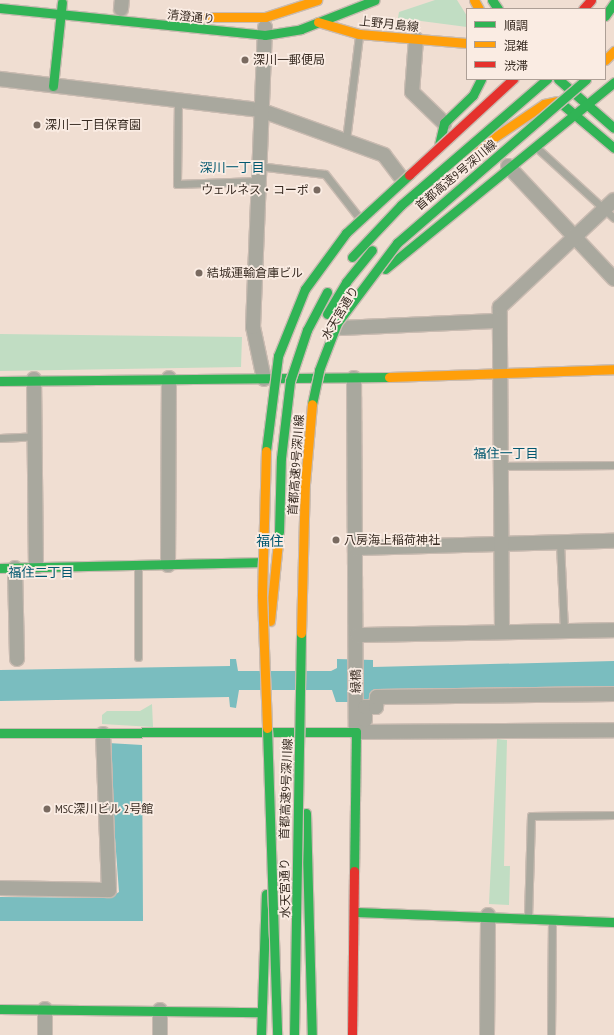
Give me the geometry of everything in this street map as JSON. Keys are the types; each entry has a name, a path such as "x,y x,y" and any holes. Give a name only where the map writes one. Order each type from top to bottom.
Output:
{"main road":[{"name":"清澄通り","path":"190,16 229,19 265,17 317,0"},
{"name":"清澄通り","path":"0,8 265,35 318,22 375,0"},
{"path":"584,8 591,0"},
{"path":"53,86 62,1"},
{"path":"606,15 614,3"},
{"name":"上野月島線","path":"318,22 359,34 464,45"},
{"path":"606,47 614,40"},
{"path":"606,59 614,51"},
{"path":"439,145 444,123 473,95 480,80"},
{"path":"270,621 262,562 264,379 271,344 290,301 357,215 512,80"},
{"name":"首都高速9号深川線","path":"277,1035 262,596 266,431 278,356 305,289 346,233 512,80"},
{"path":"534,80 614,148"},
{"path":"270,621 280,532 280,458 287,399 301,347 321,301 346,264 381,225 546,80"},
{"path":"559,80 614,128"},
{"path":"301,392 317,334 338,294 379,242 462,165 567,80"},
{"name":"首都高速9号深川線","path":"294,1035 294,887 305,484 313,398 320,370 337,323 397,243 585,80"},
{"name":"水天宮通り","path":"298,1035 296,619 306,531 310,445 322,379 342,328 373,283 395,259 585,102 614,82"},
{"path":"419,161 456,159 478,150 521,118 544,104 558,100 585,102"},
{"path":"0,381 34,379 169,378 322,379 614,369"},
{"path":"292,556 296,619"},
{"path":"0,568 262,562"},
{"name":"水天宮通り","path":"270,621 271,733 269,870 272,1035"},
{"path":"0,733 296,733 360,726 352,1035"},
{"path":"296,758 305,780 312,1035"},
{"path":"261,1035 262,918 269,870"},
{"path":"354,912 488,915 614,922"},
{"path":"0,1009 261,1012"}],"street":[{"path":"264,379 253,328 257,181 265,17"},
{"path":"416,39 412,92 444,123"},
{"path":"0,80 260,110 346,140 384,156 400,176"},
{"path":"508,166 614,279"},
{"path":"502,631 499,321 504,302 574,238 611,209"},
{"path":"342,328 499,321"},
{"path":"168,565 169,378"},
{"name":"緑橋","path":"354,378 357,635 356,704 360,726"},
{"path":"34,379 36,567"},
{"path":"356,548 614,541"},
{"path":"15,568 17,659"},
{"path":"357,635 614,630"},
{"path":"614,694 377,697 376,707 364,707 360,726 614,730"},
{"path":"0,888 109,890 103,734"},
{"path":"487,1035 488,915"},
{"path":"45,1010 45,1035"},
{"path":"160,1010 160,1035"}],"lane":[{"path":"346,140 359,34"},
{"path":"178,100 177,184 257,181"},
{"path":"534,145 611,209"},
{"path":"258,166 325,174 357,215"},
{"path":"0,438 35,436"},
{"path":"500,466 614,465"},
{"path":"560,543 564,630"},
{"path":"138,566 138,658"},
{"path":"528,917 531,816 614,815"},
{"path":"551,1035 552,919"}],"green space":[{"path":"435,0 457,0 466,14 466,27 398,18 399,12"},
{"path":"0,334 242,337 241,367 0,371"},
{"path":"152,704 153,727 102,724 102,715 107,711 140,711"},
{"path":"497,739 507,740 504,866 510,866 509,905 489,904"}],"water":[{"path":"230,659 236,659 238,671 331,671 337,668 337,659 373,660 373,667 614,661 614,691 336,702 332,690 239,690 236,708 230,707 229,697 0,701 0,670 230,666"},
{"path":"108,743 142,745 143,921 0,921 0,897 110,898 119,892"}],"traffic: fast":[{"path":"0,8 265,35 301,29 375,0"},
{"path":"492,0 497,8"},
{"path":"53,86 62,2"},
{"path":"606,15 614,3"},
{"path":"439,145 444,123 473,95 480,80"},
{"path":"352,257 401,205 546,80"},
{"path":"559,80 614,128"},
{"path":"312,404 319,370 337,323 397,243 585,80"},
{"path":"385,269 614,82"},
{"path":"562,104 614,148"},
{"path":"266,451 278,356 305,289 346,233 409,175"},
{"path":"327,314 346,282 372,250"},
{"path":"279,532 281,458 290,381 307,330 327,292"},
{"path":"0,381 389,377"},
{"path":"0,568 262,562"},
{"path":"294,1035 301,633"},
{"path":"267,728 277,1035"},
{"path":"0,733 356,732 354,871"},
{"path":"306,813 312,1035"},
{"path":"261,1035 266,894"},
{"path":"354,912 614,922"},
{"path":"0,1009 261,1012"}],"traffic: slow":[{"path":"203,17 265,17 317,0"},
{"path":"474,0 478,8"},
{"path":"318,22 359,34 466,43"},
{"path":"606,59 614,51"},
{"path":"471,153 544,104 557,101"},
{"path":"389,377 614,369"},
{"path":"301,633 305,484 312,404"},
{"path":"266,451 262,596 267,728"},
{"path":"270,621 279,532"}],"traffic: jam":[{"path":"584,8 591,0"},
{"path":"409,175 512,80"},
{"path":"352,1035 354,871"}],"place":[{"name":"深川一郵便局","path":"245,60"},
{"name":"深川一丁目保育園","path":"37,125"},
{"name":"ウェルネス・コーポ","path":"317,190"},
{"name":"結城運輸倉庫ビル","path":"199,273"},
{"name":"八房海上稲荷神社","path":"336,540"},
{"name":"MSC深川ビル 2号館","path":"47,809"}],"district":[{"name":"深川一丁目","path":"232,168"},
{"name":"福住一丁目","path":"506,454"},
{"name":"福住","path":"270,541"},
{"name":"福住二丁目","path":"41,573"}]}
